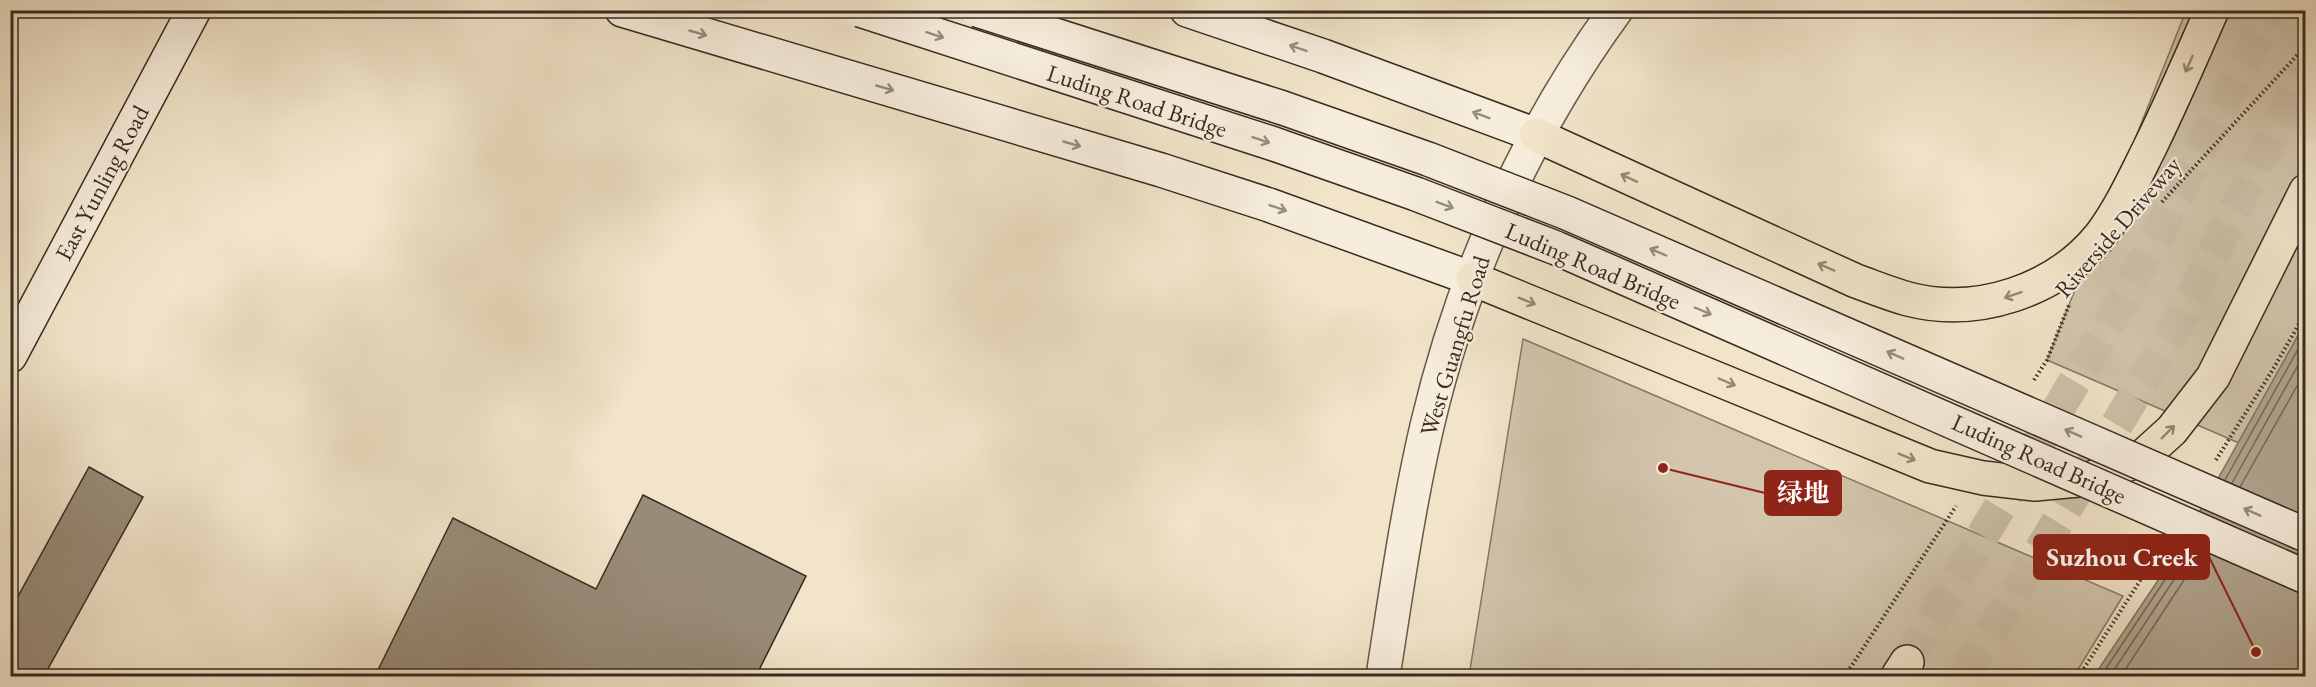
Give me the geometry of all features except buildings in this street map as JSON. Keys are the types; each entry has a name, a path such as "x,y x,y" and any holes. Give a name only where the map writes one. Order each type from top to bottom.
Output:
{"highway":[{"path":"1536,135 1856,281 1909,299 1974,304 2011,296 2041,284 2075,260 2100,235 2124,200 2171,104 2212,10"},
{"path":"1473,279 1930,466 1975,476 2035,484 2089,479 2139,460 2172,430 2213,377 2306,191"}],"main road":[{"name":"East Yunling Road","path":"10,356 194,10"},
{"path":"622,10 1269,204 1473,279"},
{"name":"Luding Road Bridge","path":"860,10 1274,144 1416,194 1556,248 2306,577"},
{"name":"Luding Road Bridge","path":"977,10 1283,108 1428,159 1567,213 2306,536"},
{"path":"1187,10 1323,56 1536,135"},
{"name":"West Guangfu Road","path":"1383,676 1406,531 1427,426 1444,363 1473,279 1502,208 1536,135 1589,48 1616,10"}],"path":[{"name":"Riverside Driveway","path":"2157,207 2301,52 2306,32"},
{"name":"Riverside Driveway","path":"2029,389 2047,360 2070,302"},
{"path":"1845,676 1975,476"}],"shaded area":[{"path":"2186,11 2305,11 2305,323 2239,443 2047,360"},
{"path":"1523,339 2123,596 2074,676 1469,676"}],"water":[{"path":"2305,323 2305,676 2094,676 2177,552"}],"tunnel":[{"path":"1907,662 2127,294 2271,10"},
{"path":"1964,676 2179,322 2306,68"}],"place":[{"name":"绿地","path":"1663,468"},
{"name":"Suzhou Creek","path":"2256,652"}]}
